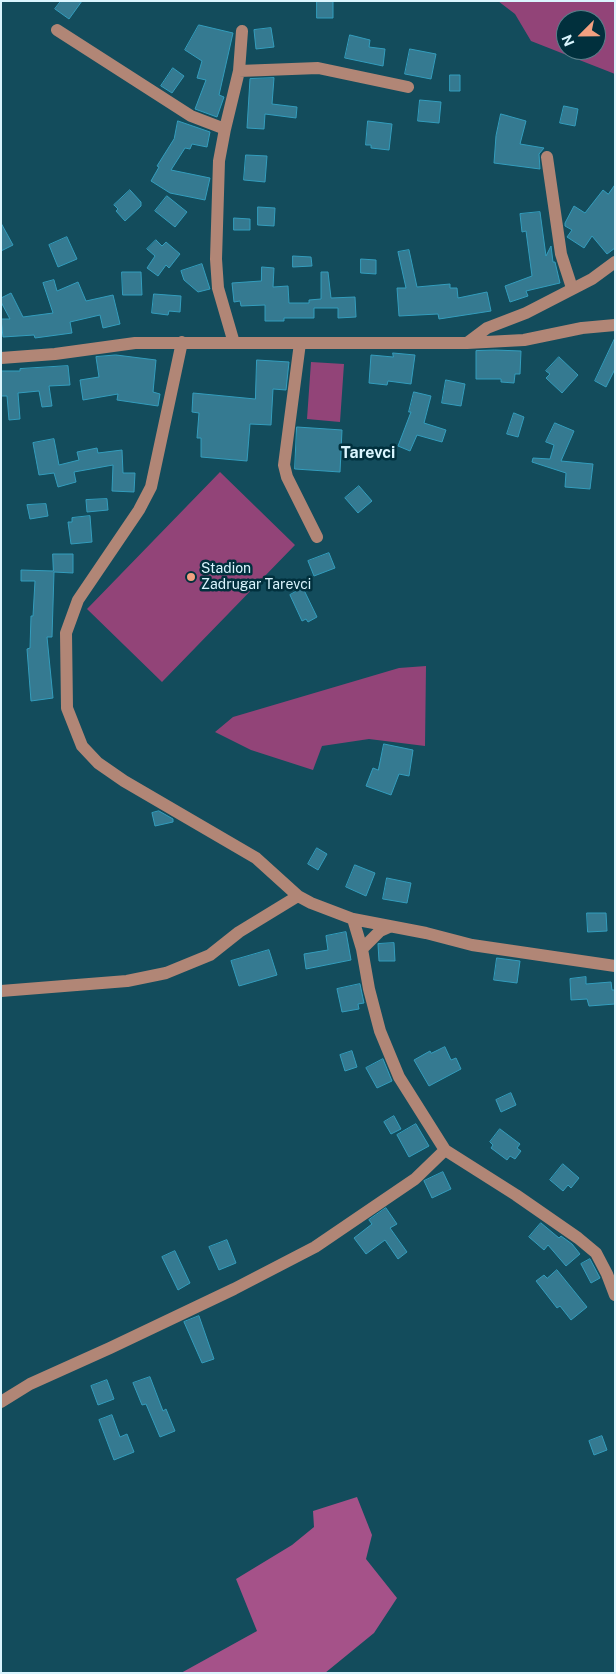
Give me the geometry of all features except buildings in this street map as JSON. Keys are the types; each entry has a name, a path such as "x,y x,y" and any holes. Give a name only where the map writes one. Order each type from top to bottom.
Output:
{"street":[{"path":"57,30 191,116 225,129"},
{"path":"234,343 218,288 216,259 219,161 239,71 242,31"},
{"path":"239,71 318,68 408,87"},
{"path":"547,157 561,254 572,288"},
{"path":"468,343 487,328 526,313 592,279 615,262"},
{"path":"1,358 56,354 135,343 468,343 524,340 582,328 615,326"},
{"path":"182,342 151,488 139,510 78,600 66,633 67,708 82,746 98,763 124,781 256,858 298,896 311,903 353,919 472,945 615,966"},
{"path":"300,343 284,465 287,477 317,537"},
{"path":"1,991 127,981 166,973 210,955 239,932 298,896"},
{"path":"353,919 362,949 366,976 380,1031 399,1077 445,1150 539,1211 596,1253 615,1295"},
{"path":"362,949 380,931 388,927"},
{"path":"1,1402 30,1384 234,1289 315,1247 415,1179 445,1150"}],"shaded area":[{"path":"498,1 615,1 615,74 579,60 606,60 606,10 556,10 556,51 531,41 515,14"},
{"path":"311,362 344,364 340,422 307,419"},
{"name":"Stadion Zadrugar Tarevci","path":"220,472 295,545 162,682 87,609"},
{"path":"426,666 425,746 369,739 322,746 313,770 251,750 215,732 233,717 399,668"},
{"path":"357,1497 372,1535 366,1559 397,1598 374,1633 325,1673 181,1673 257,1631 236,1579 292,1545 314,1527 313,1511"}],"place":[{"name":"Stadion Zadrugar Tarevci","path":"191,577"}],"district":[{"name":"Tarevci","path":"368,453"}]}
